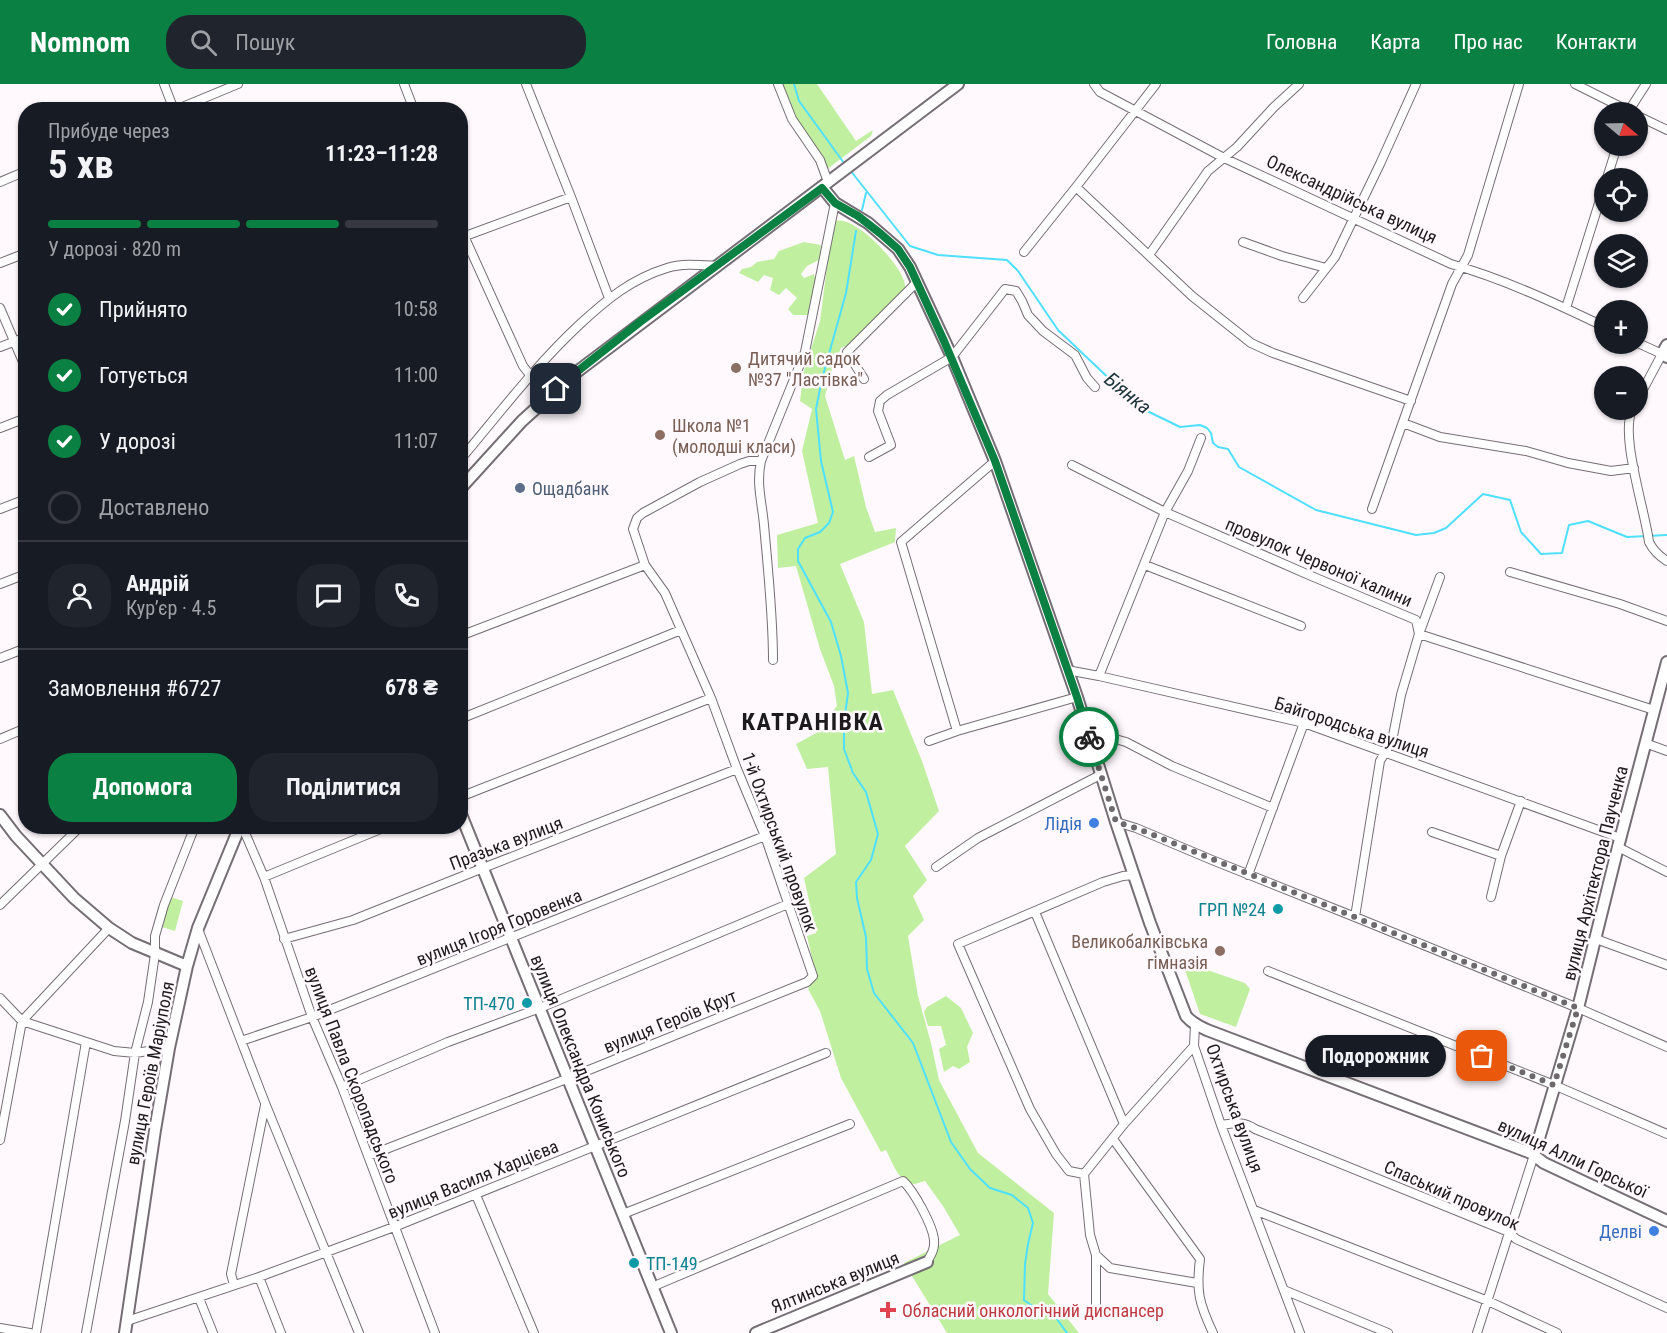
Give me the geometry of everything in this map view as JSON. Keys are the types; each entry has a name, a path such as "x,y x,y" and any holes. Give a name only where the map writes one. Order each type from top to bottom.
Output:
{"street":[{"path":"164,84 172,102"},
{"path":"194,102 238,84"},
{"path":"404,84 411,102"},
{"path":"526,84 609,298"},
{"path":"778,84 792,119 816,154 829,182"},
{"path":"468,480 522,421 574,374 958,84"},
{"name":"Олександрійська вулиця","path":"1094,84 1100,92 1224,158 1451,264 1566,308 1594,322"},
{"path":"1024,252 1156,84"},
{"path":"1149,255 1209,171 1237,147 1299,84"},
{"path":"1303,298 1335,257 1416,84"},
{"path":"1371,509 1452,284 1468,255 1519,84"},
{"path":"1575,84 1610,102"},
{"path":"1635,102 1646,84"},
{"path":"1648,121 1667,130"},
{"path":"0,182 18,174"},
{"name":"Охтирська вулиця","path":"829,182 835,203 868,223 898,249 910,267 995,461 1077,697 1150,923 1186,1016 1195,1025 1194,1046 1221,1125 1300,1333"},
{"path":"1076,187 1192,296 1251,343 1273,354 1411,401"},
{"path":"468,235 571,196"},
{"path":"773,660 773,631 765,532 758,476 761,461 806,352 835,203"},
{"path":"1566,308 1594,219"},
{"path":"1243,242 1326,268"},
{"path":"468,248 523,366 530,375"},
{"path":"0,263 18,256"},
{"path":"468,449 551,351 609,298 641,278 668,268 687,265 717,266"},
{"path":"864,379 847,352 917,282"},
{"path":"870,456 891,445 878,411 880,401 887,394 951,357 1005,289 1016,291 1028,315 1043,332 1075,355 1087,378 1095,387"},
{"path":"0,308 18,350"},
{"path":"0,347 18,340"},
{"path":"1648,346 1665,352 1648,382"},
{"path":"1629,420 1628,438 1649,537 1660,556 1667,561"},
{"path":"0,428 18,421"},
{"path":"1403,423 1440,437 1526,451 1568,463 1611,471 1634,468"},
{"path":"1099,676 1165,512 1188,471 1201,438"},
{"name":"1-й Охтирський провулок","path":"761,461 749,461 730,469 643,513 637,518 633,529 645,565 665,593 711,698 765,836 813,976"},
{"path":"957,731 901,542 995,461"},
{"name":"провулок Червоної калини","path":"1072,465 1165,512 1416,620 1419,634 1654,710"},
{"path":"0,509 18,501"},
{"path":"468,633 645,565"},
{"path":"1145,565 1300,626"},
{"path":"1510,572 1620,604 1667,621"},
{"path":"0,584 18,577"},
{"path":"1355,916 1380,761 1392,741 1401,695 1419,634 1440,577"},
{"path":"468,716 681,630"},
{"path":"0,658 18,651"},
{"name":"вулиця Архітектора Паученка","path":"1477,1333 1578,1008 1667,662"},
{"name":"Байгородська вулиця","path":"1067,670 1304,723 1521,801 1619,842 1667,872"},
{"path":"929,741 1077,697"},
{"path":"468,794 711,698"},
{"path":"1248,875 1304,723"},
{"path":"0,739 18,731"},
{"path":"1087,731 1126,742 1172,766 1273,808"},
{"path":"1646,742 1667,751"},
{"name":"Празька вулиця","path":"284,939 353,920 737,769"},
{"path":"936,867 978,838 1102,774"},
{"path":"1491,897 1501,856 1521,801"},
{"path":"0,815 41,864 74,898 109,928 132,944 187,966"},
{"path":"1116,822 1355,916 1667,1047"},
{"name":"вулиця Олександра Кониського","path":"468,831 671,1333"},
{"path":"1432,832 1501,856"},
{"path":"0,905 73,834"},
{"name":"вулиця Героїв Маріуполя","path":"87,1333 135,1053 148,1002 155,954 155,936 164,905 192,834"},
{"name":"вулиця Героїв Маріуполя","path":"126,1333 141,1217 169,1048 187,966 198,928 238,834"},
{"name":"вулиця Павла Скоропадського","path":"245,834 264,877 312,1017 342,1087 435,1333"},
{"path":"264,877 369,834"},
{"name":"вулиця Ігоря Горовенка","path":"242,1041 312,1017 765,836"},
{"path":"1084,1174 1070,1171 1056,1155 1030,1109 958,944 1103,882 1134,875"},
{"path":"342,1087 447,1042 540,1008 788,904"},
{"path":"1035,912 1124,1124"},
{"path":"0,1140 22,1021 109,928"},
{"path":"198,928 265,1103 359,1333"},
{"path":"1596,939 1667,965"},
{"path":"1268,971 1554,1085 1667,1134"},
{"name":"вулиця Героїв Крут","path":"368,1156 807,982 813,976"},
{"path":"0,999 22,1021 114,1051 135,1053 169,1048"},
{"name":"вулиця Алли Горської","path":"1195,1025 1527,1151 1544,1163 1667,1221"},
{"path":"36,1333 86,1042"},
{"path":"1096,1312 1096,1255 1090,1235 1084,1174 1124,1124 1194,1046"},
{"name":"вулиця Василя Харцієва","path":"127,1321 259,1277 394,1227 826,1053"},
{"path":"234,1285 231,1274 265,1103"},
{"name":"Спаський провулок","path":"1221,1125 1238,1122 1248,1124 1255,1129 1509,1232 1516,1239 1667,1308"},
{"path":"623,1214 850,1124"},
{"path":"1113,1139 1200,1259 1197,1283 1202,1310 1213,1333"},
{"path":"652,1287 903,1182 910,1188 917,1200 934,1240 934,1251 927,1262"},
{"path":"476,1195 534,1333"},
{"path":"1254,1210 1488,1301 1557,1333"},
{"path":"1096,1255 1110,1268 1197,1283"},
{"name":"Ялтинська вулиця","path":"756,1333 927,1262"},
{"path":"259,1277 281,1333"},
{"path":"1284,1290 1388,1333"},
{"path":"199,1298 213,1333"},
{"path":"0,1328 30,1333"}],"green space":[{"path":"781,84 817,84 856,141 873,130 871,136 826,170 795,118"},
{"path":"833,221 851,224 879,245 895,264 906,290 851,344 841,348 832,369 825,396 845,460 854,456 866,507 875,532 896,528 895,542 840,564 864,622 872,694 893,690 922,761 939,811 905,846 927,880 913,896 924,920 908,936 918,996 939,1080 978,1153 1054,1213 1048,1294 1079,1333 947,1333 904,1263 960,1235 925,1181 915,1184 905,1181 900,1177 886,1150 881,1152 841,1078 820,1011 808,989 816,976 807,936 816,933 804,878 836,854 828,767 807,769 796,744 831,725 832,712 837,706 834,686 820,649 796,566 778,568 777,535 818,523 802,451 812,409 800,401 803,374 820,321"},
{"path":"804,242 821,245 819,260 807,266 801,274 804,278 814,274 816,282 810,315 793,315 788,309 797,298 786,288 779,295 770,290 773,278 764,275 758,282 739,273 742,269 751,267 757,262 774,259 779,251"},
{"path":"170,897 183,901 175,931 162,927"},
{"path":"1187,963 1245,983 1250,989 1236,1027 1200,1014 1185,970"},
{"path":"946,996 961,1008 973,1033 967,1047 970,1062 959,1069 953,1066 944,1072 939,1049 946,1045 941,1026 928,1026 924,1012 927,1007"}],"waterway":[{"name":"Біянка","path":"794,84 799,101 844,163"},
{"name":"Біянка","path":"850,170 910,246 938,255 1007,260 1018,271 1058,330 1139,407 1180,427 1200,425 1207,428 1211,433 1213,443 1218,447 1228,449 1239,467 1316,510 1416,535 1434,533 1446,528 1483,494 1510,500 1521,532 1541,554 1562,553 1569,525 1588,521 1627,537 1667,535"},
{"path":"862,210 866,193"},
{"path":"856,231 846,293 816,409 821,461 833,512 829,523 820,532 805,538 798,549 798,561 831,622 841,656 848,693 844,722 844,749 853,773 866,792 878,834 871,860 856,882 857,898 866,937 867,969 874,993 913,1043 951,1142 970,1169 990,1188 1012,1195 1028,1208 1033,1223 1025,1264 1024,1300 1039,1311 1054,1315 1067,1333"}],"way so far":[{"path":"1089,737 1116,822 1355,916 1578,1008 1554,1085 1482,1056"}],"place":[{"name":"Дитячий садок №37 \"Ластівка\"","path":"736,368"},
{"name":"Школа №1 (молодші класи)","path":"660,435"},
{"name":"Ощадбанк","path":"520,488"},
{"name":"Лідія","path":"1094,823"},
{"name":"ГРП №24","path":"1278,909"},
{"name":"Великобалківська гімназія","path":"1220,951"},
{"name":"ТП-470","path":"527,1003"},
{"name":"Подорожник","path":"1482,1056"},
{"name":"Делві","path":"1654,1231"},
{"name":"ТП-149","path":"634,1263"},
{"name":"Обласний онкологічний диспансер","path":"888,1310"}],"district":[{"name":"КАТРАНІВКА","path":"813,722"}],"route":[{"path":"556,389 640,322 822,188 835,203 858,216 898,249 910,267 995,461 1089,737"}]}
